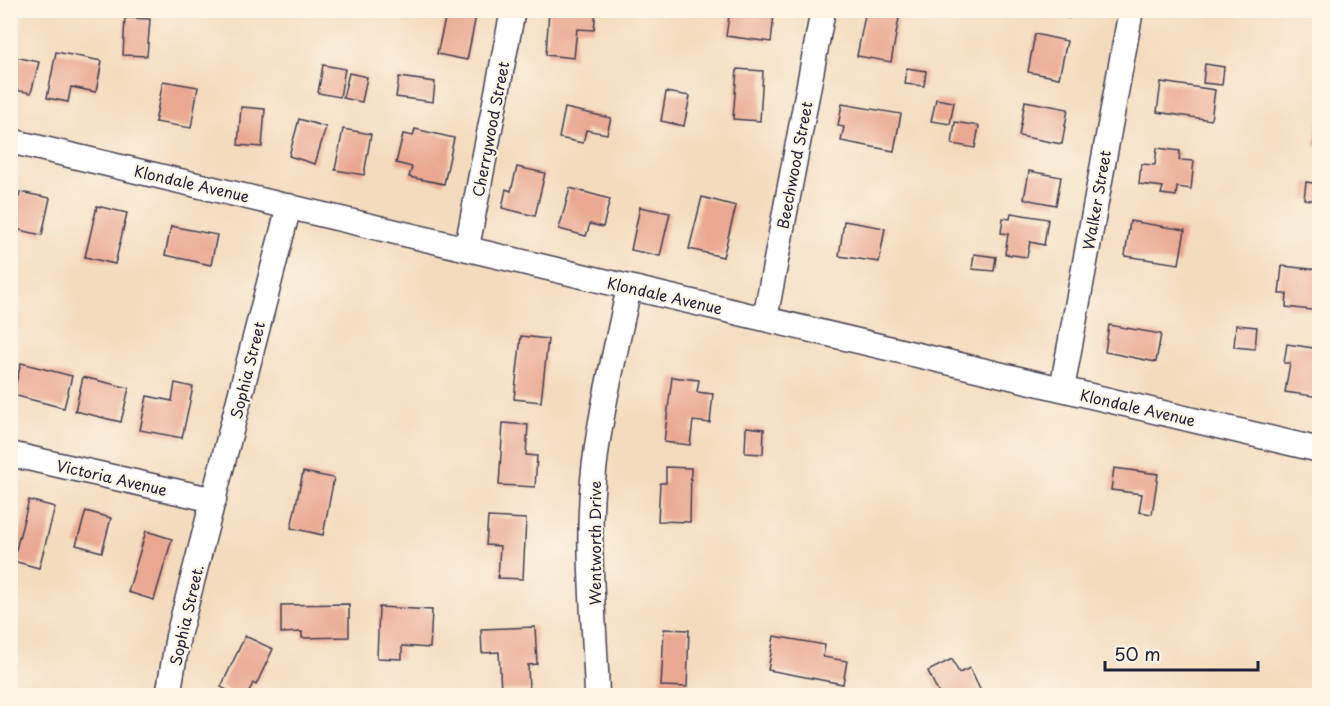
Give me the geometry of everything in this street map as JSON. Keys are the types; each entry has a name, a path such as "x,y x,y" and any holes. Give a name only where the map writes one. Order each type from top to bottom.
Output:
{"street":[{"name":"Cherrywood Street","path":"467,247 513,10"},
{"name":"Beechwood Street","path":"765,319 823,10"},
{"name":"Walker Street","path":"1062,388 1131,10"},
{"name":"Klondale Avenue","path":"10,141 1320,450"},
{"name":"Sophia Street","path":"206,534 289,206"},
{"name":"Wentworth Drive","path":"597,696 591,534 593,480 601,426 629,287"},
{"name":"Victoria Avenue","path":"10,454 214,500"},
{"name":"Sophia Street.","path":"168,696 178,636 206,534"}],"building":[{"path":"447,10 476,16 467,60 437,54"},
{"path":"549,10 596,10 594,30 577,29 574,58 546,55"},
{"path":"730,10 750,10 774,14 771,42 726,36"},
{"path":"866,10 900,13 891,62 857,56"},
{"path":"1034,10 1071,10 1069,18"},
{"path":"125,18 150,19 147,56 123,55"},
{"path":"1035,34 1067,41 1059,78 1028,72"},
{"path":"56,52 102,61 96,92 71,87 68,102 47,98"},
{"path":"10,56 39,62 31,93 10,89"},
{"path":"1205,64 1224,67 1222,85 1203,83"},
{"path":"323,65 345,69 340,97 318,93"},
{"path":"907,68 926,71 924,86 905,84"},
{"path":"737,69 763,71 760,121 733,119"},
{"path":"349,73 367,77 362,102 343,98"},
{"path":"399,77 435,82 433,102 396,97"},
{"path":"163,81 198,87 191,128 155,122"},
{"path":"1161,82 1215,90 1211,120 1157,112"},
{"path":"666,92 690,96 684,126 661,121"},
{"path":"936,99 954,102 950,124 931,121"},
{"path":"1025,101 1068,109 1062,144 1019,136"},
{"path":"842,104 901,114 894,151 841,141 844,127 838,126"},
{"path":"241,107 265,109 262,147 238,145"},
{"path":"565,108 611,118 607,134 586,130 583,143 559,138"},
{"path":"299,119 326,127 315,164 289,156"},
{"path":"1318,121 1320,121 1320,147 1314,146"},
{"path":"955,122 979,126 975,148 952,144"},
{"path":"343,129 371,134 364,175 335,170"},
{"path":"415,129 454,138 444,184 409,177 412,167 396,163 403,134 413,136"},
{"path":"1157,148 1180,151 1179,160 1194,161 1191,189 1177,187 1176,196 1161,194 1163,187 1139,184 1141,164 1155,165"},
{"path":"517,167 545,173 535,216 502,208 506,189 511,191"},
{"path":"1029,171 1061,177 1056,205 1024,199"},
{"path":"1306,182 1320,184 1320,201 1304,199"},
{"path":"570,188 610,199 603,227 590,224 586,236 559,229"},
{"path":"20,192 50,198 42,235 10,228 10,196 19,197"},
{"path":"702,197 736,206 723,257 689,249"},
{"path":"97,206 127,213 115,264 85,257"},
{"path":"640,207 670,213 660,256 631,250"},
{"path":"1011,213 1048,219 1044,245 1030,242 1027,257 1005,254 1008,234 1001,233 1003,218 1010,219"},
{"path":"844,221 885,228 879,262 839,256"},
{"path":"1130,221 1185,230 1179,264 1125,256"},
{"path":"171,226 217,235 211,265 165,255"},
{"path":"974,254 996,257 994,271 972,269"},
{"path":"1282,266 1320,270 1320,311 1286,307 1287,294 1279,294"},
{"path":"1109,325 1161,334 1156,362 1105,352"},
{"path":"1236,325 1257,327 1255,349 1234,347"},
{"path":"521,336 548,339 541,402 514,399"},
{"path":"1287,344 1320,349 1320,397 1285,392 1290,363 1284,363"},
{"path":"21,363 72,376 64,408 13,395"},
{"path":"83,377 129,388 121,422 75,411"},
{"path":"672,377 699,380 697,392 713,394 710,423 693,421 690,445 664,442"},
{"path":"175,383 193,387 182,438 140,430 147,396 172,401"},
{"path":"503,423 528,425 526,455 537,456 535,487 499,485"},
{"path":"746,427 764,429 763,454 745,453"},
{"path":"666,467 691,468 690,522 658,521 660,483 666,483"},
{"path":"1114,468 1158,474 1152,514 1139,512 1142,494 1111,490"},
{"path":"303,472 334,478 323,535 291,528"},
{"path":"29,500 55,507 39,568 13,561"},
{"path":"86,511 111,518 102,552 76,545"},
{"path":"488,517 526,519 523,579 498,578 500,546 486,545"},
{"path":"146,531 172,539 154,600 128,592"},
{"path":"349,604 349,637 302,638 302,632 281,633 281,605"},
{"path":"379,607 432,610 430,648 402,646 402,659 377,658"},
{"path":"535,627 537,664 528,665 529,690 501,691 499,652 482,653 481,629"},
{"path":"664,629 689,630 687,687 661,686"},
{"path":"245,636 273,649 256,685 253,683 247,696 238,696 221,687"},
{"path":"774,636 825,645 823,657 847,661 843,684 768,670"},
{"path":"952,659 959,673 970,668 983,696 940,696 928,671"}]}
